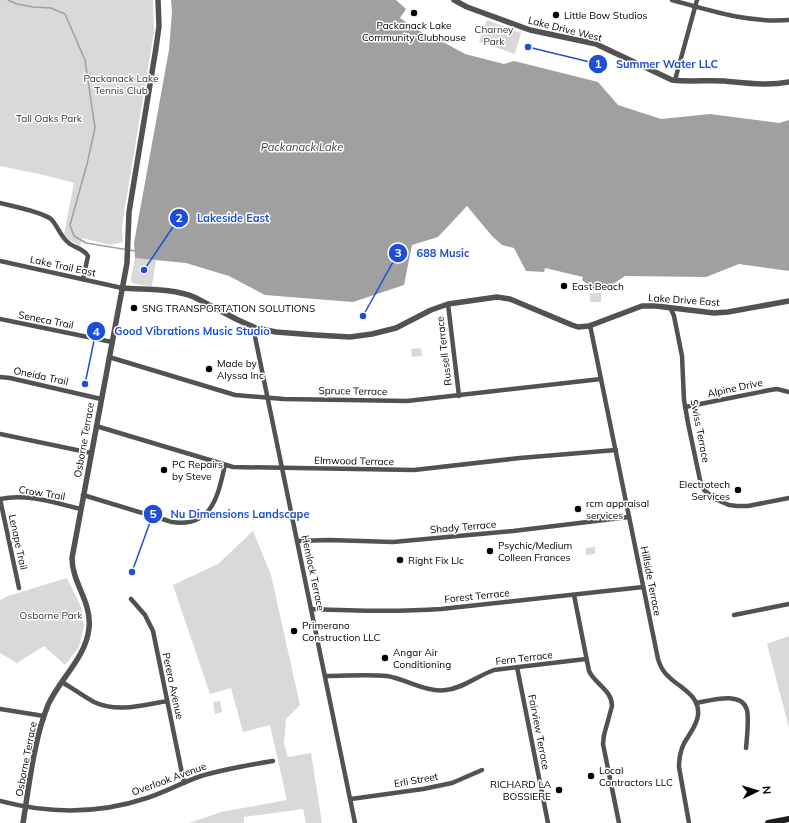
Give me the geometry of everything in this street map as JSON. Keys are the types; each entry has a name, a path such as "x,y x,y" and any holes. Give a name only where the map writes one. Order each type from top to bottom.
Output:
{"main road":[{"path":"770,823 789,819"}],"street":[{"name":"Osborne Terrace","path":"23,823 44,716 49,702 82,650 89,628 88,610 72,567 73,551 127,263 128,222 156,48 158,0"},
{"path":"672,0 731,16 769,21 789,20"},
{"path":"676,80 697,0"},
{"name":"Lake Drive West","path":"456,1 467,7 530,30 596,44 659,75 676,80 760,85 789,82"},
{"path":"0,203 42,215 50,219 64,239 70,244 84,251 88,256 83,279"},
{"name":"Lake Trail East","path":"0,261 122,288"},
{"name":"Lake Drive East","path":"122,288 168,291 186,294 253,327 276,332 359,336 396,328 431,310 448,304 497,298 510,299 572,325 583,327 642,306 656,306 714,313 728,312 789,301"},
{"name":"Russell Terrace","path":"448,304 458,396"},
{"name":"Swiss Terrace","path":"671,308 682,356 685,408 700,480 704,490 722,503 737,506 748,506 789,498"},
{"name":"Seneca Trail","path":"0,319 112,342"},
{"name":"Hillside Terrace","path":"590,325 658,659 660,666 669,678 688,692 696,704"},
{"name":"Hemlock Terrace","path":"253,327 356,823"},
{"name":"Spruce Terrace","path":"109,357 235,395 268,398 402,401 601,379"},
{"name":"Oneida Trail","path":"0,377 101,399"},
{"name":"Alpine Drive","path":"685,408 770,390 777,389 789,392"},
{"name":"Elmwood Terrace","path":"96,426 233,467 414,470 520,458 616,450"},
{"path":"0,434 91,453"},
{"path":"84,496 172,522 192,522 204,516 212,507 220,488 225,465"},
{"name":"Crow Trail","path":"0,499 22,497 81,509"},
{"name":"Lenape Trail","path":"0,499 19,588"},
{"name":"Shady Terrace","path":"298,541 329,540 393,542 513,531 629,516"},
{"name":"Forest Terrace","path":"311,609 410,611 441,609 643,587"},
{"path":"574,595 586,659 591,676 608,693 612,702 603,744 618,823"},
{"name":"Perera Avenue","path":"131,598 145,615 153,631 184,782"},
{"path":"734,615 789,604"},
{"name":"Fern Terrace","path":"326,676 388,676 433,690 444,690 467,684 487,672 494,670 586,659"},
{"name":"Fairview Terrace","path":"517,667 548,823"},
{"path":"62,682 88,699 99,704 112,707 130,707 167,701"},
{"path":"690,823 679,767 679,758 683,745 696,724 698,711 696,704 728,698 739,700 743,703 748,712 746,748"},
{"path":"0,709 44,716"},
{"name":"Overlook Avenue","path":"0,801 26,807 58,811 99,809 137,801 164,792 184,782 215,772 273,761"},
{"name":"Erli Street","path":"351,799 409,792 438,786 462,780 482,770"}],"green space":[{"path":"0,0 153,0 154,32 124,213 122,228 123,242 111,245 82,238 80,246 71,241 64,234 74,183 0,166"},
{"name":"Charney Park","path":"487,20 521,33 515,54 479,42"},
{"path":"135,258 156,260 152,286 134,284 131,282"},
{"path":"590,293 601,293 601,302 590,302"},
{"path":"421,348 422,356 412,357 411,349"},
{"path":"253,531 271,575 300,705 286,719 284,744 288,757 311,753 322,823 306,823 303,809 244,817 244,823 189,823 221,812 287,800 270,725 243,732 231,688 210,694 173,585 218,564"},
{"path":"595,547 595,554 586,555 586,548"},
{"name":"Osborne Park","path":"67,578 81,607 84,626 79,647 65,665 44,646 17,663 0,653 0,600 8,596"},
{"path":"789,636 789,728 767,644"},
{"path":"220,701 222,712 215,714 213,702"}],"water":[{"name":"Packanack Lake","path":"171,0 396,0 406,9 400,18 421,32 465,54 504,64 514,61 598,82 618,105 661,119 710,114 779,123 789,120 789,271 739,264 706,277 625,276 604,290 594,290 582,280 583,277 545,268 544,272 526,271 514,248 502,245 492,236 467,206 438,237 412,245 404,285 353,302 265,295 229,276 186,263 135,258 134,243 169,50 172,12"}],"waterway":[{"path":"8,0 17,4 33,7 51,8 65,14 85,60 95,128 87,164 70,225 74,236 86,243 135,251"}],"place":[{"name":"Packanack Lake Community Clubhouse","path":"414,13"},
{"name":"Little Bow Studios","path":"556,15"},
{"name":"Summer Water LLC","path":"528,47"},
{"name":"Lakeside East","path":"144,270"},
{"name":"East Beach","path":"564,286"},
{"name":"SNG TRANSPORTATION SOLUTIONS","path":"134,308"},
{"name":"688 Music","path":"363,316"},
{"name":"Made by Alyssa Inc","path":"209,369"},
{"name":"Good Vibrations Music Studio","path":"85,384"},
{"name":"PC Repairs by Steve","path":"164,470"},
{"name":"Electrotech Services","path":"738,490"},
{"name":"rcm appraisal services","path":"578,509"},
{"name":"Psychic/Medium Colleen Frances","path":"490,551"},
{"name":"Right Fix Llc","path":"400,560"},
{"name":"Nu Dimensions Landscape","path":"132,572"},
{"name":"Primerano Construction LLC","path":"294,631"},
{"name":"Angar Air Conditioning","path":"385,658"},
{"name":"Local Contractors LLC","path":"591,776"},
{"name":"RICHARD LA BOSSIERE","path":"559,790"}],"park label":[{"name":"Packanack Lake Tennis Club","path":"121,84"},
{"name":"Tall Oaks Park","path":"49,118"}]}
